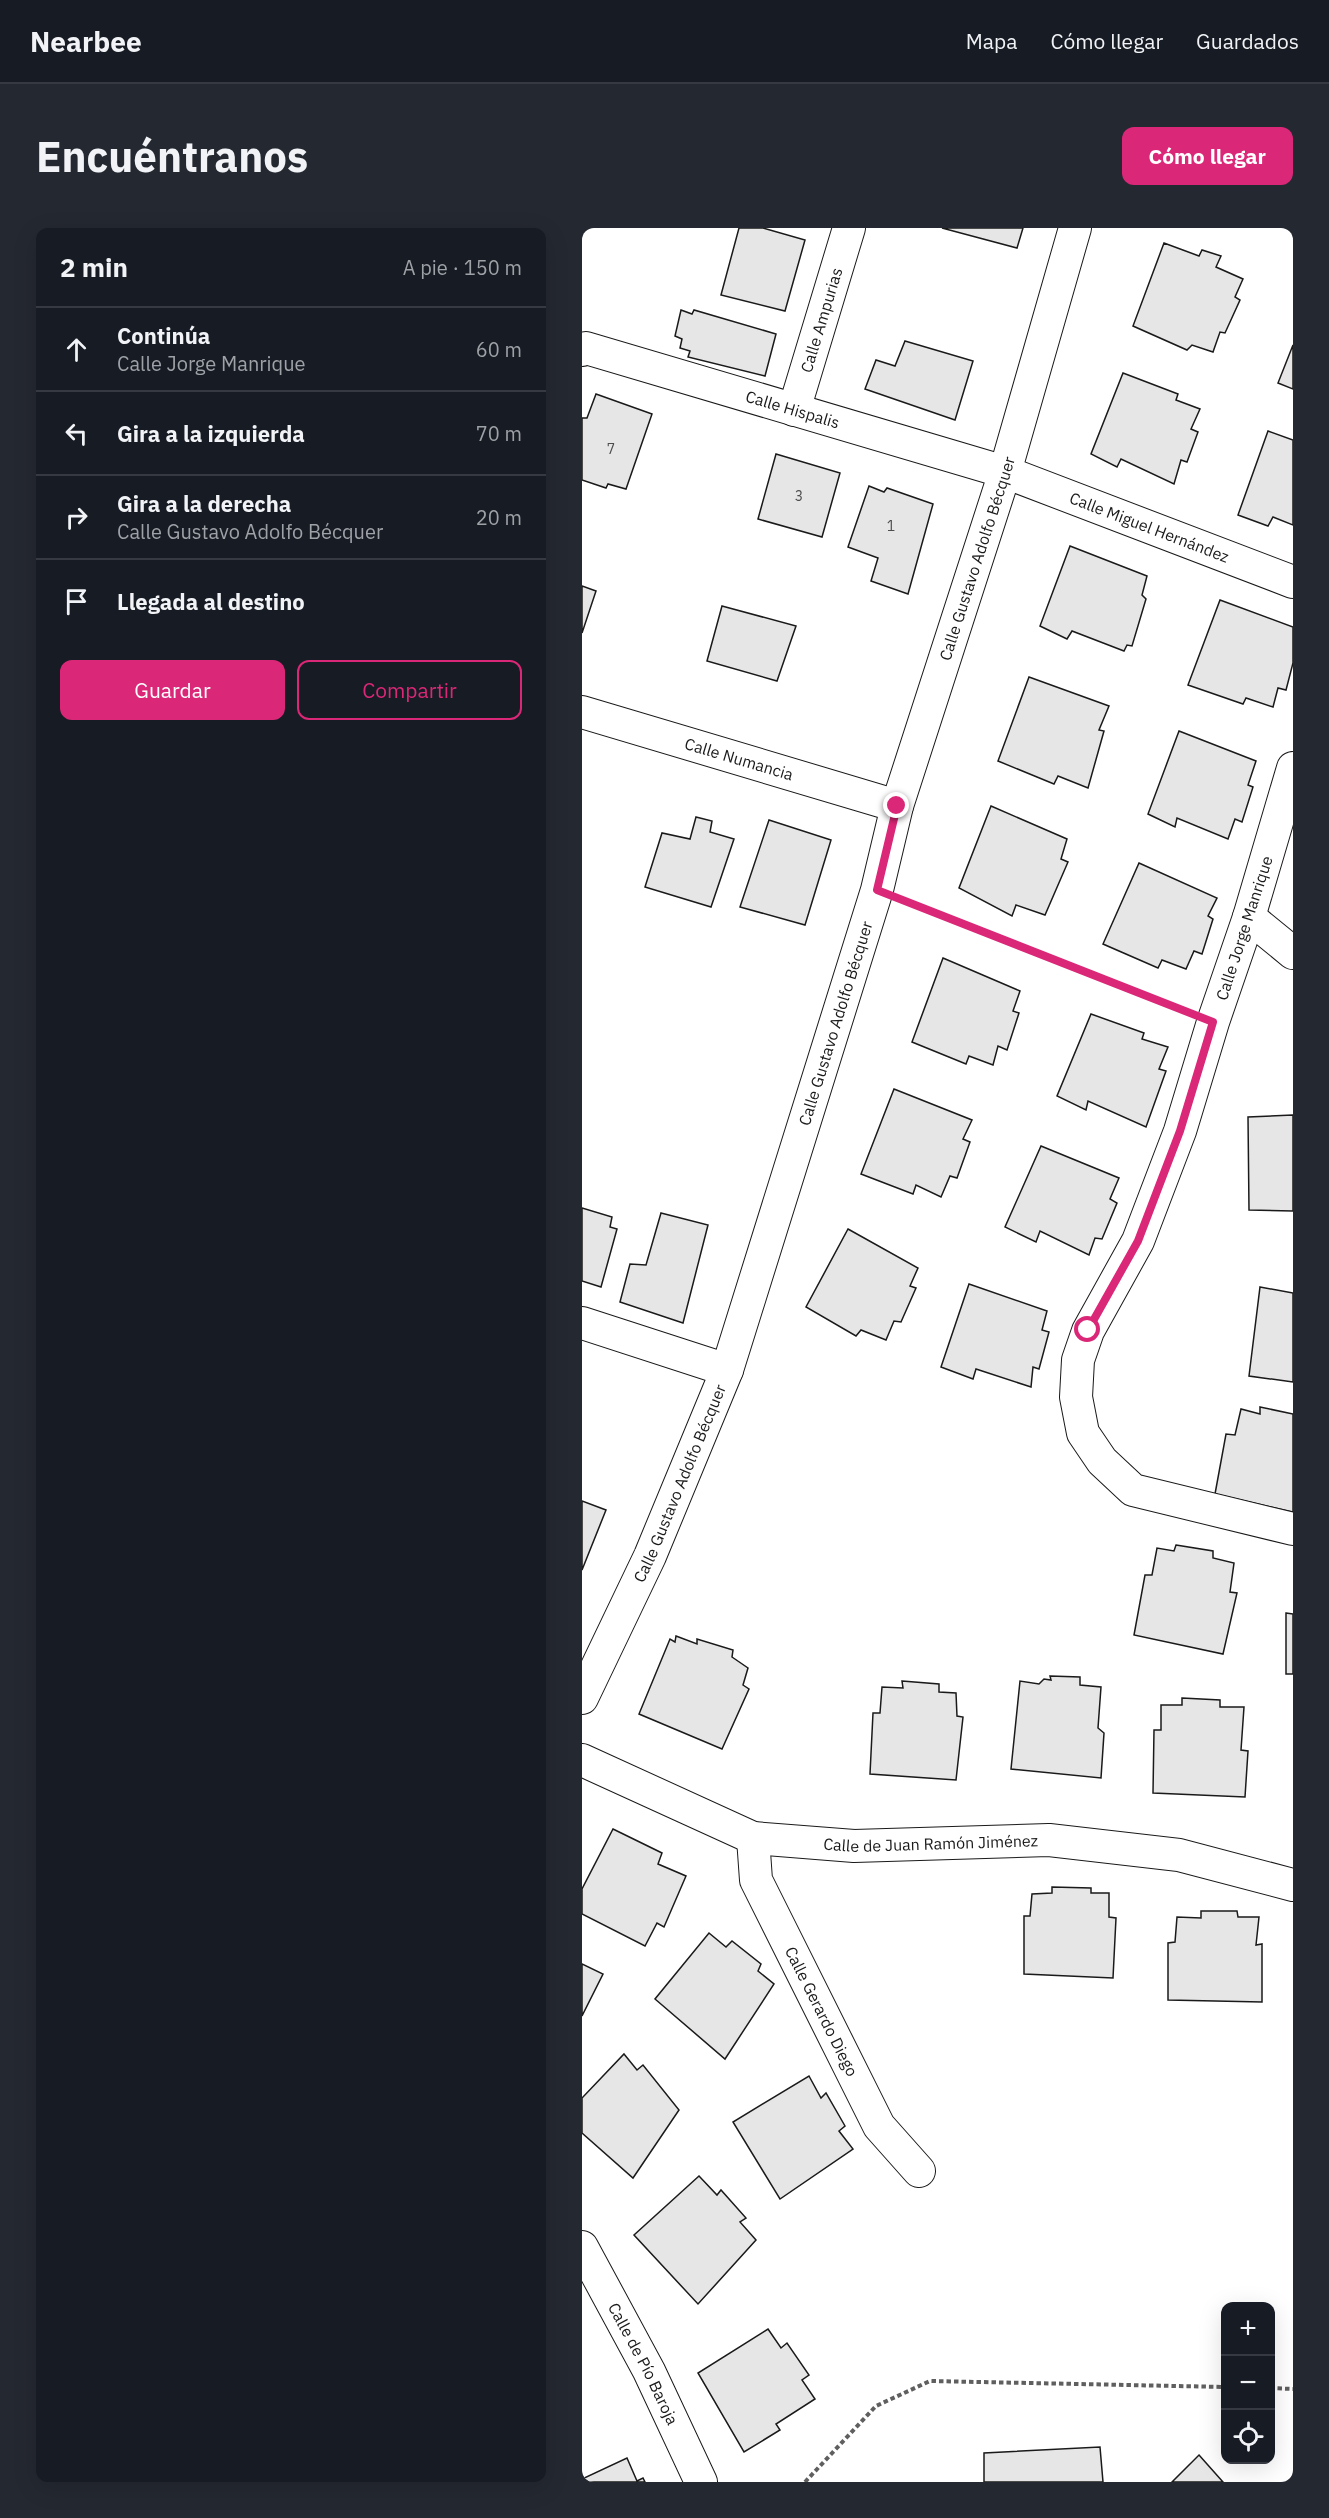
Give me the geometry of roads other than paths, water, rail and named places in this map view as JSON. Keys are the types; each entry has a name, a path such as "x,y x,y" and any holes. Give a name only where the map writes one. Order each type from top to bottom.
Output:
{"street":[{"name":"Calle Ampurias","path":"794,410 849,228"},
{"name":"Calle Gustavo Adolfo Bécquer","path":"582,1698 650,1556 727,1370 877,890 897,806 1005,472 1075,228"},
{"name":"Calle Hispalis","path":"582,350 586,348 1005,472"},
{"name":"Calle Miguel Hernández","path":"1005,472 1293,582"},
{"name":"Calle Numancia","path":"582,712 897,806"},
{"name":"Calle Jorge Manrique","path":"1293,768 1249,917 1213,1022 1180,1131 1138,1241 1088,1330 1078,1360 1076,1397 1083,1432 1102,1461 1133,1490 1293,1529"},
{"path":"1249,917 1293,953"},
{"path":"582,1323 727,1370"},
{"name":"Calle de Juan Ramón Jiménez","path":"582,1760 753,1838 854,1846 1049,1840 1179,1856 1293,1885"},
{"name":"Calle Gerardo Diego","path":"753,1838 756,1880 879,2126 919,2171"},
{"name":"Calle de Pío Baroja","path":"582,2247 649,2371 700,2482"}]}
